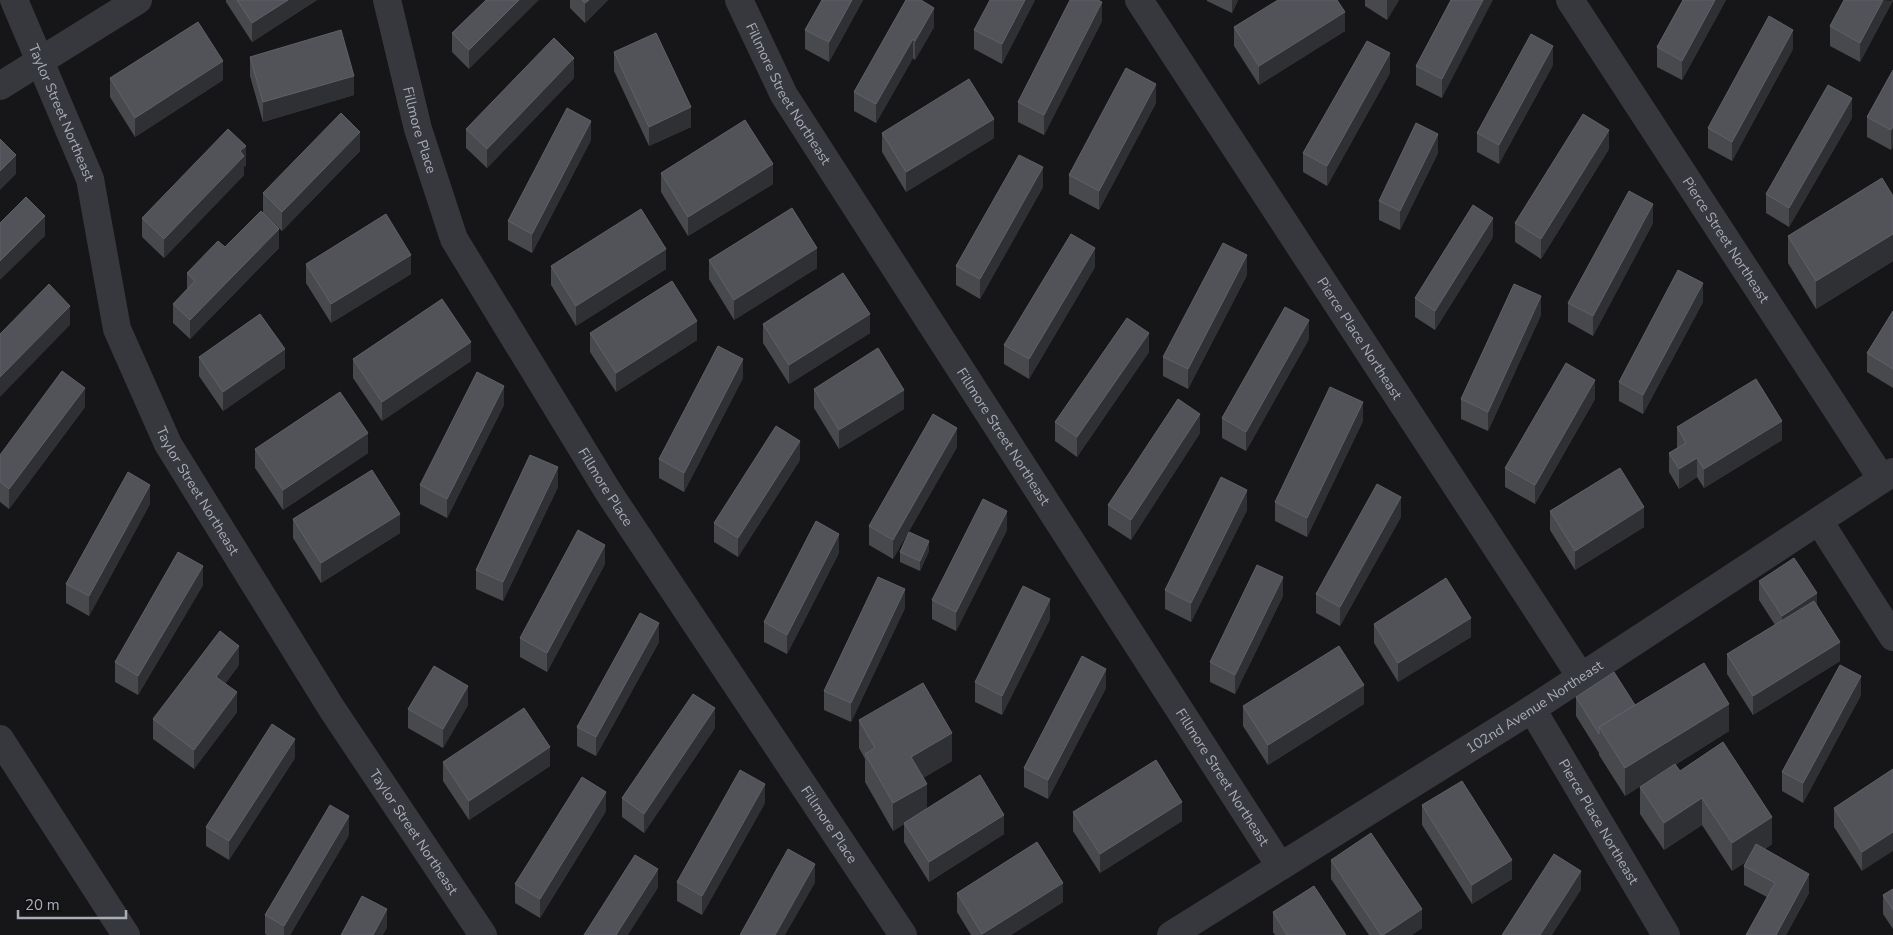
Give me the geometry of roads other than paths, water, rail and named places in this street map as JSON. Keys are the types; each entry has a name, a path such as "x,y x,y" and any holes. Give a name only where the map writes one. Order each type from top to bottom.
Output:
{"street":[{"name":"Taylor Street Northeast","path":"14,0 90,179 117,329 168,444 332,709 483,935"},
{"path":"0,86 138,0"},
{"name":"Fillmore Place","path":"387,0 418,129 454,239 609,493 903,935"},
{"name":"Fillmore Street Northeast","path":"739,0 784,95 1280,866"},
{"name":"Pierce Place Northeast","path":"1139,0 1581,677"},
{"name":"Pierce Street Northeast","path":"1570,0 1887,476"},
{"name":"102nd Avenue Northeast","path":"1171,935 1532,709 1887,476"},
{"path":"1819,521 1893,637"},
{"name":"Pierce Place Northeast","path":"1532,709 1666,935"},
{"path":"0,739 126,935"}]}
